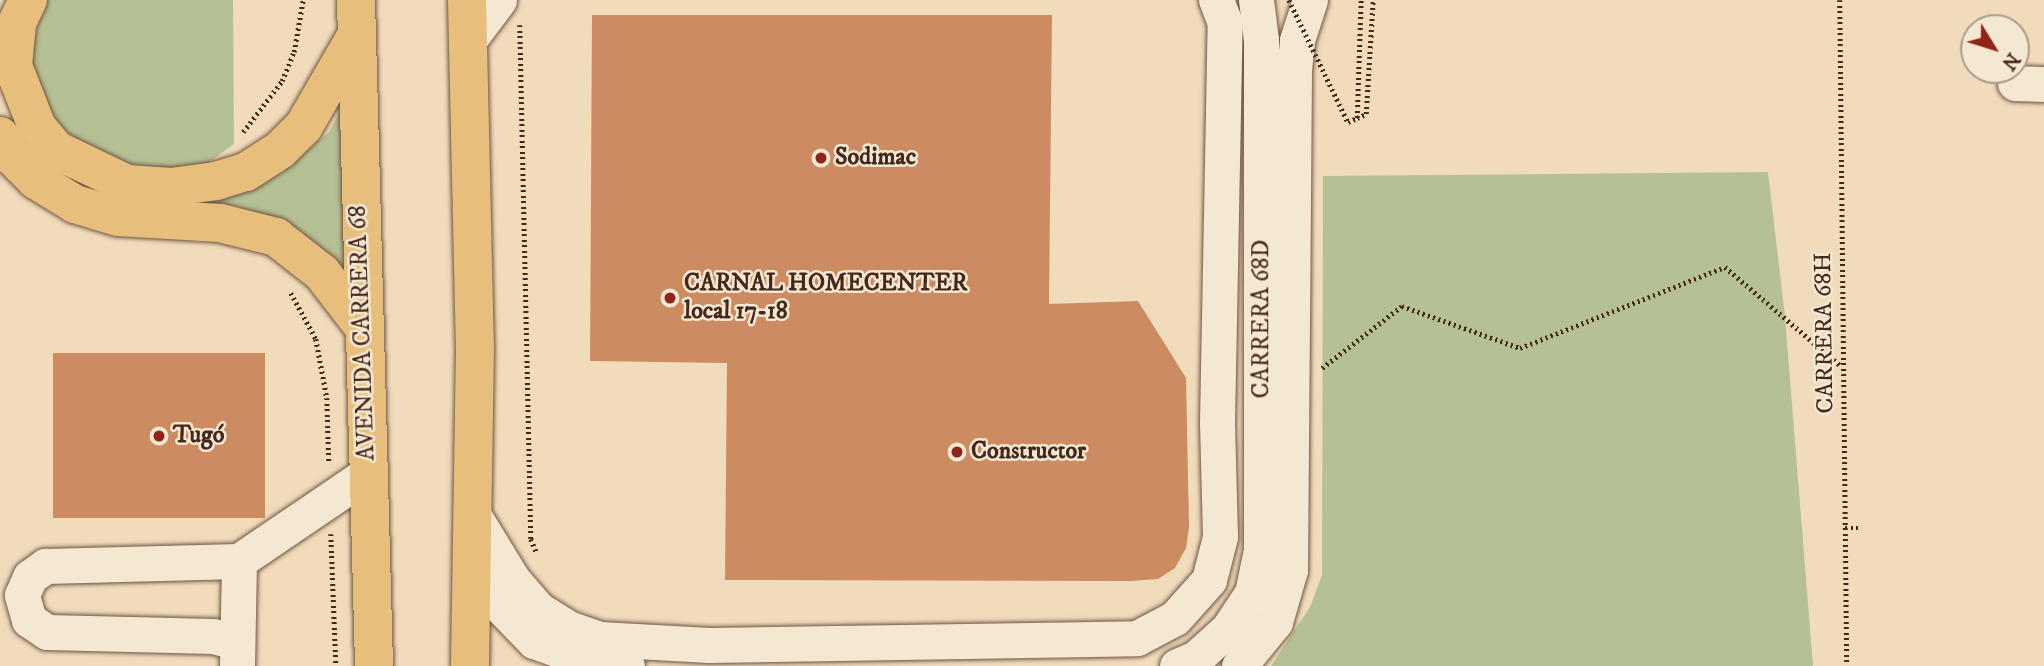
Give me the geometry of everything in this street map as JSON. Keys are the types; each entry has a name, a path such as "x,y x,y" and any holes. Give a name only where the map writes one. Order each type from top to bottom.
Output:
{"main road":[{"path":"28,0 17,23 13,66 37,127 56,150 127,184 172,187 216,181 246,172 279,150 304,126 356,18"},
{"path":"467,0 475,346 470,666"},
{"name":"AVENIDA CARRERA 68","path":"356,18 362,326 374,666"},
{"path":"0,136 9,153 36,180 75,204 118,217 220,223 276,237 322,273 362,326"}],"street":[{"path":"472,513 513,580 538,609 568,628 600,639 709,645 1137,638 1175,618 1209,580 1220,537 1217,423 1225,23 1216,0"},
{"name":"CARRERA 68D","path":"1177,666 1196,657 1228,629 1252,593 1263,524 1261,40 1256,0"},
{"name":"CARRERA 68D","path":"1239,666 1275,622 1290,570 1294,70 1297,40 1310,0"},
{"path":"466,44 509,7"},
{"path":"229,561 229,648 47,632 29,621 22,595 30,577 46,566 229,561 330,500 367,474"},
{"path":"471,576 534,640 595,663 626,666"}],"path":[{"path":"243,132 282,81 294,52 303,0"},
{"path":"1289,0 1348,122 1366,114 1373,0"},
{"path":"1357,118 1361,0"},
{"name":"CARRERA 68H","path":"1840,0 1847,666"},
{"path":"509,7 531,539 538,557"},
{"path":"1291,392 1402,306 1520,348 1725,267 1842,368"},
{"path":"284,284 316,339 323,367 336,666"},
{"path":"1845,528 1858,528"}],"green space":[{"path":"45,0 233,0 234,144 201,168 142,169 98,158 61,127 34,92 31,52"},
{"path":"340,111 346,288 273,219 239,207 191,199 239,190 281,173 329,132"},
{"path":"1768,172 1785,317 1813,666 1271,666 1310,607 1322,575 1323,176"}],"building":[{"name":"Sodimac","path":"592,15 1052,15 1049,304 1138,301 1186,378 1189,527 1186,548 1175,568 1158,579 1132,581 725,580 727,363 590,361"},
{"name":"Tugó","path":"53,353 265,353 265,518 53,518"}],"place":[{"name":"Sodimac","path":"821,158"},
{"name":"CARNAL HOMECENTER local 17-18","path":"670,298"},
{"name":"Tugó","path":"159,436"},
{"name":"Constructor","path":"957,452"}]}
